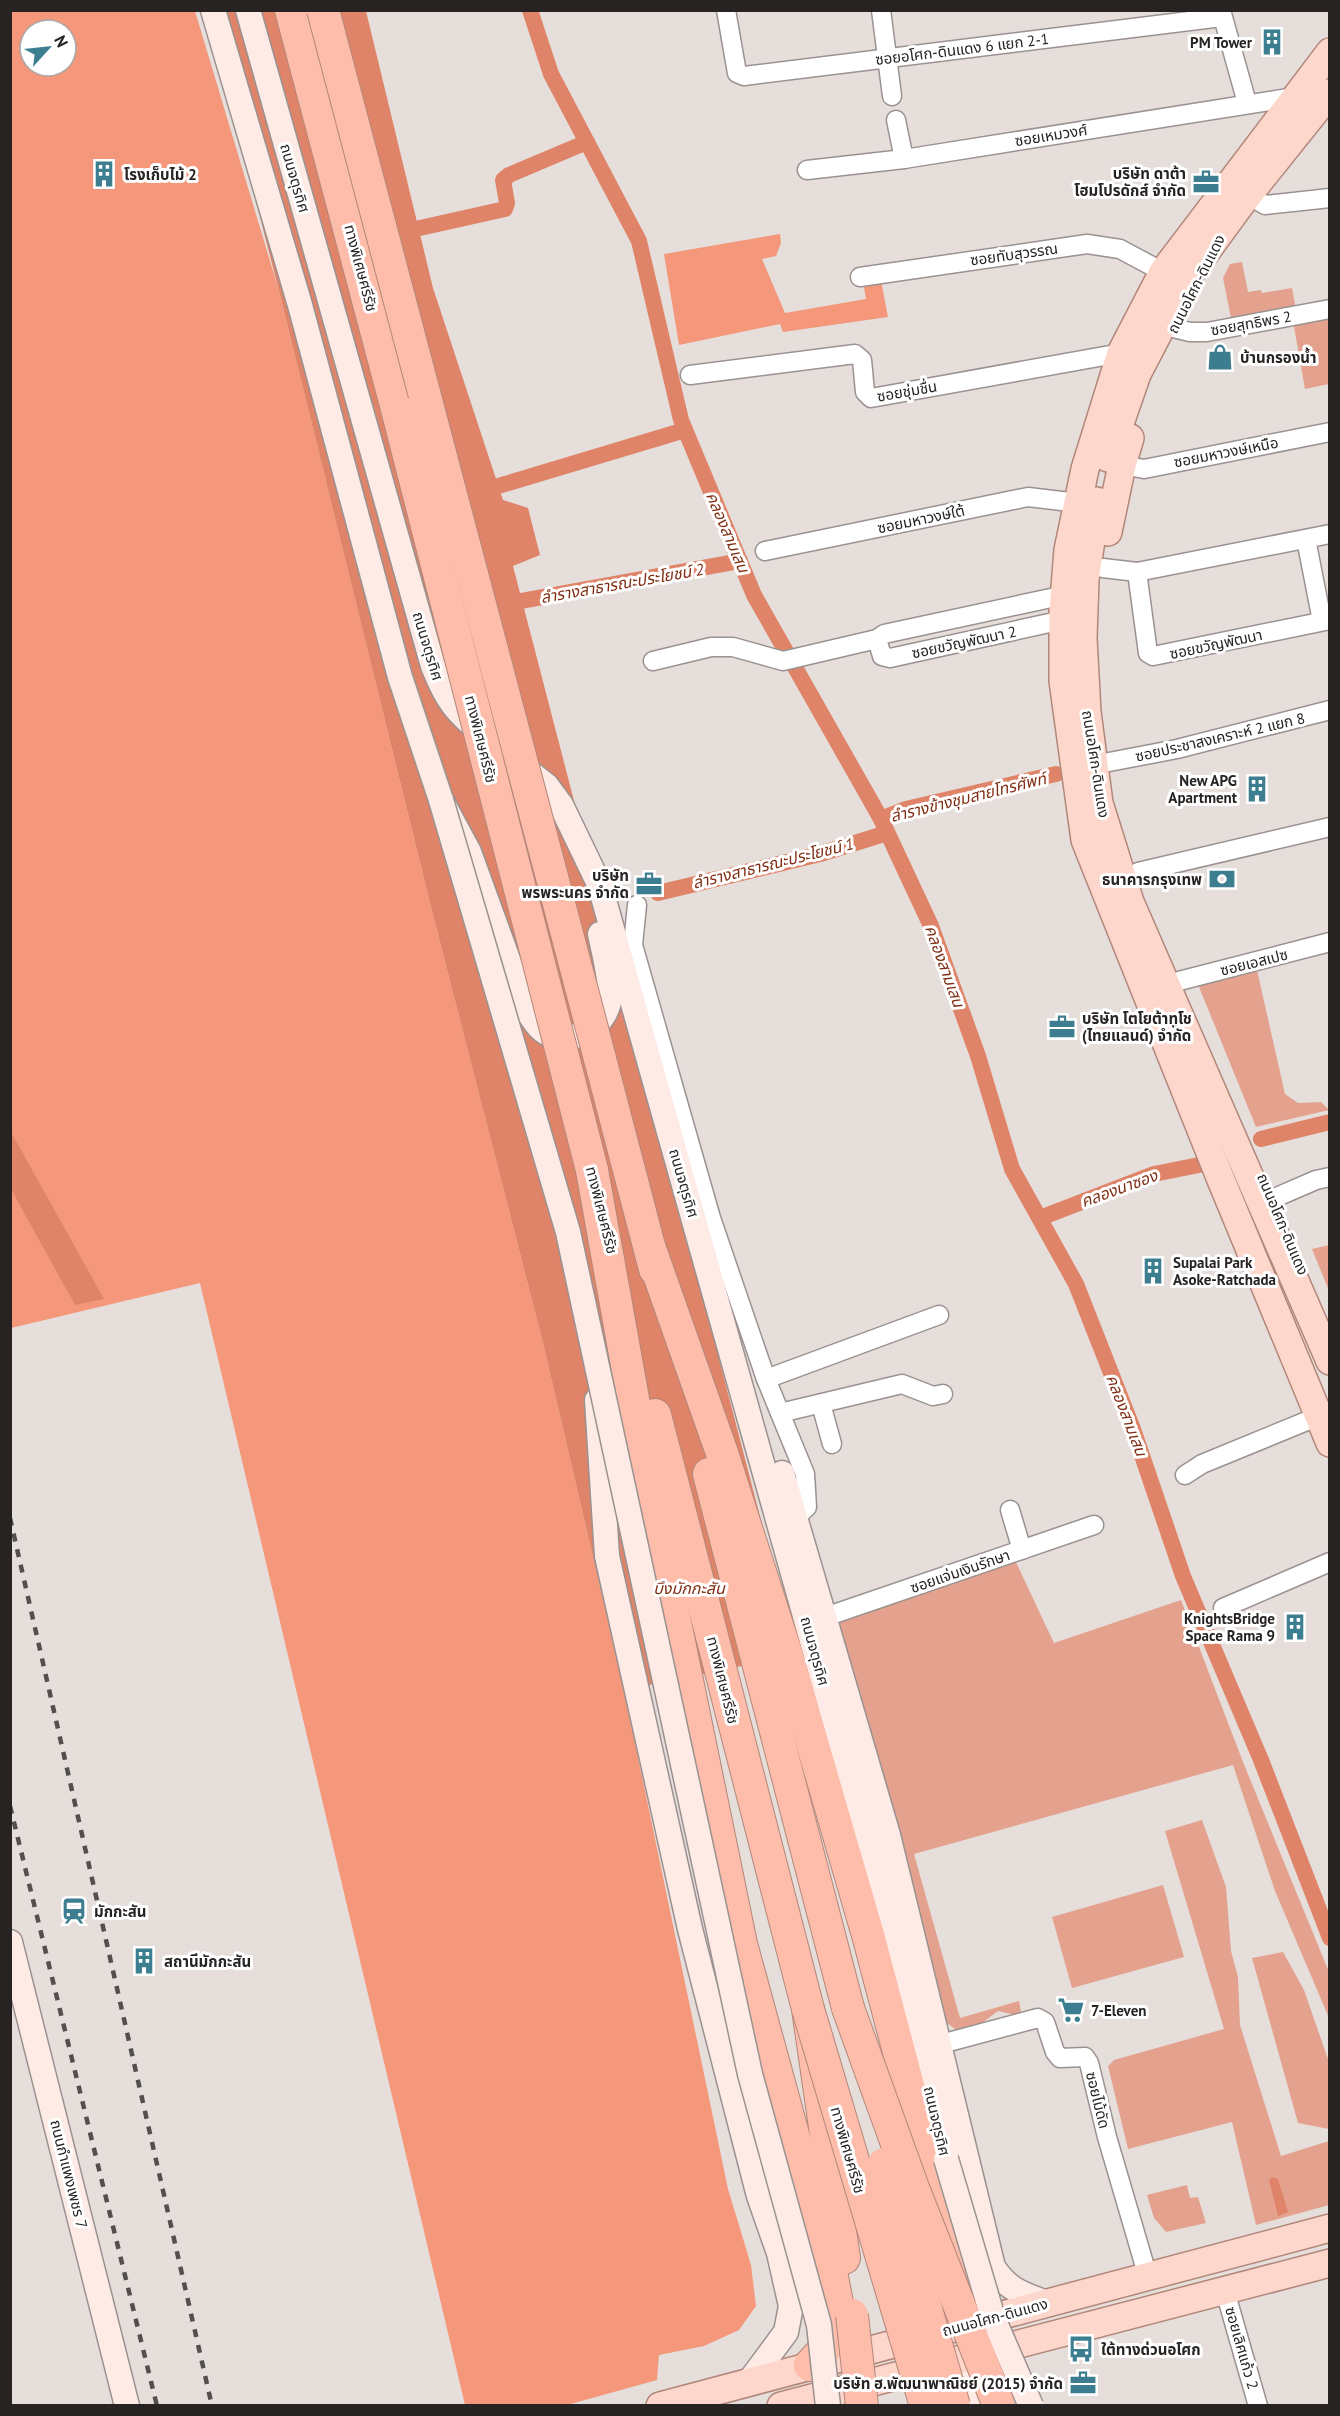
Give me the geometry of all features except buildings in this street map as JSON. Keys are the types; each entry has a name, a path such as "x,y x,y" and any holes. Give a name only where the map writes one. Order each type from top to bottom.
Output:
{"highway":[{"name":"ทางพิเศษศรีรัช","path":"291,10 371,309 808,2009 926,2406"},
{"name":"ทางพิเศษศรีรัช","path":"323,10 848,2008 897,2211 954,2406"},
{"path":"592,1170 659,1544 741,1944 832,2277 837,2308 834,2339 810,2365"},
{"path":"650,1249 721,1450 786,1653 868,1935 897,2052 962,2291 972,2308 988,2319"},
{"path":"848,2008 921,2209 999,2406"},
{"path":"808,2009 861,2398"}],"main road":[{"name":"ถนนจตุรทิศ","path":"213,10 300,305 400,677 441,800 568,1232 594,1362 750,2074 819,2325 828,2406"},
{"name":"ถนนจตุรทิศ","path":"248,10 433,666 443,692 457,713 547,786 561,805 600,886 896,1940 946,2159 993,2318 1031,2406"},
{"name":"ถนนอโศก-ดินแดง","path":"1324,1409 1187,1093 1085,840 1063,681 1064,607 1068,550 1085,469 1121,354 1163,272 1329,52"},
{"name":"ถนนอโศก-ดินแดง","path":"1329,93 1248,195 1188,278 1161,324 1137,374 1102,477 1091,530 1085,580 1083,638 1087,712 1099,803 1130,902 1319,1359 1329,1443"},
{"name":"ถนนอโศก-ดินแดง","path":"1225,226 1173,328 1152,375 1122,465 1103,568 1098,622 1099,678 1109,762 1138,872 1179,981 1329,1333"},
{"path":"441,800 469,852 526,1009 539,1029 551,1036 568,1037 594,1029 602,1019 607,1007 610,993 593,901 592,867"},
{"name":"ถนนอโศก-ดินแดง","path":"1187,1093 1319,1359"},
{"path":"732,1351 784,1480 796,1517 888,1835 941,2044 993,2267 1003,2283 1020,2293 1047,2303"},
{"path":"594,1362 608,1556 690,1929 759,2196 779,2253 791,2306 786,2332 749,2382"},
{"name":"ถนนกำแพงเพชร 7","path":"10,1942 127,2406"},
{"name":"ถนนอโศก-ดินแดง","path":"660,2406 1329,2228"},
{"name":"ถนนอโศก-ดินแดง","path":"782,2406 861,2398 987,2352 1329,2263"},
{"path":"973,2406 965,2380 967,2370 987,2352"}],"street":[{"name":"ซอยอโศก-ดินแดง 6 แยก 2-1","path":"726,10 737,73 744,76 1221,14"},
{"path":"881,10 892,96"},
{"path":"1221,14 1247,103"},
{"name":"ซอยเหมวงศ์","path":"807,170 903,159 1294,97"},
{"path":"896,120 903,159"},
{"path":"1248,195 1266,205 1329,198"},
{"name":"ซอยทับสุวรรณ","path":"860,277 1087,244 1120,249 1163,272"},
{"name":"ซอยสุทธิพร 2","path":"1173,328 1190,332 1207,332 1329,309"},
{"name":"ซอยชุ่มชื่น","path":"690,375 855,354 862,360 865,393 871,398 1121,354"},
{"name":"ซอยมหาวงษ์เหนือ","path":"1122,465 1144,469 1329,432"},
{"name":"ซอยมหาวงษ์ใต้","path":"765,551 1028,497 1078,503"},
{"path":"1103,568 1137,572 1329,534"},
{"path":"1306,539 1326,621"},
{"name":"ซอยขวัญพัฒนา","path":"1137,572 1148,653 1153,656 1326,621"},
{"name":"ซอยขวัญพัฒนา 2","path":"878,639 882,656 890,658 1064,607"},
{"name":"ซอยขวัญพัฒนา 2","path":"653,661 711,647 733,647 783,661 878,639 884,634 1064,607"},
{"name":"ซอยประชาสงเคราะห์ 2 แยก 8","path":"1109,762 1177,749 1329,710"},
{"path":"1138,872 1329,827"},
{"path":"637,905 633,945 711,1218 766,1379 805,1474 807,1507 796,1517"},
{"name":"ซอยเอสเปซ","path":"1179,981 1329,942"},
{"path":"1272,1199 1316,1180 1329,1177"},
{"path":"766,1379 939,1315"},
{"path":"780,1413 902,1384 933,1396 943,1394"},
{"path":"821,1404 832,1444"},
{"path":"1185,1475 1202,1464 1324,1409"},
{"path":"1010,1510 1022,1550"},
{"name":"ซอยแจ่มเงินรักษา","path":"825,1617 1094,1525"},
{"path":"1223,1608 1329,1562"},
{"name":"ซอยไม้ดัด","path":"941,2044 1038,2018 1045,2022 1055,2052 1060,2058 1085,2057 1089,2063 1107,2137 1149,2277"},
{"name":"ซอยเลิศแก้ว 2","path":"1225,2291 1258,2406"}],"shaded area":[{"path":"10,11 195,11 279,291 432,911 543,1343 624,1690 728,2189 751,2265 756,2306 739,2330 704,2346 659,2355 657,2380 567,2405 465,2405 200,1283 11,1328"},
{"path":"780,234 781,243 776,256 762,259 785,313 866,299 864,287 881,281 888,317 783,332 780,324 679,345 664,254"},
{"path":"1242,262 1248,292 1261,290 1262,293 1292,288 1296,310 1232,323 1223,278 1230,264"},
{"path":"1329,314 1329,384 1305,389 1293,321"},
{"path":"1257,970 1285,1094 1298,1103 1321,1102 1329,1110 1256,1127 1197,982"},
{"path":"1330,1245 1329,1291 1312,1249"},
{"path":"1013,1556 1054,1643 1181,1600 1243,1762 1329,1972 1329,2018 1275,1891 1233,1765 914,1854 960,2018 1019,2001 1021,2012 1016,2015 998,2011 978,2026 956,2030 946,2022 905,1856 837,1621"},
{"path":"1202,1820 1226,1887 1231,1951 1238,1977 1240,2025 1281,2156 1329,2141 1329,2205 1256,2225 1232,2122 1128,2149 1108,2066 1114,2060 1224,2029 1165,1831"},
{"path":"1163,1885 1184,1957 1072,1988 1052,1917"},
{"path":"1283,1952 1304,1990 1329,2062 1329,2129 1298,2123 1252,1958"},
{"path":"1187,2185 1190,2198 1198,2197 1206,2223 1166,2232 1154,2218 1147,2195"}],"water":[{"name":"บึงมักกะสัน","path":"207,11 366,11 433,288 503,500 528,508 540,555 513,566 796,1655 624,1690 543,1343 432,911 279,291"},
{"path":"10,1132 104,1299 75,1305 11,1189"},
{"path":"1272,2177 1278,2179 1288,2212 1278,2216 1269,2180"}],"waterway":[{"name":"คลองสามเสน","path":"530,10 551,74 639,241 681,420 754,595 881,819 931,926 978,1056 1012,1169 1076,1284 1133,1429 1183,1576 1261,1760 1330,1938"},
{"path":"411,230 505,209 507,203 503,180 509,175 587,142"},
{"path":"485,490 685,430"},
{"name":"ลํารางสาธารณะประโยชน์ 2","path":"505,604 740,561"},
{"name":"ลำรางข้างชุมสายโทรศัพท์","path":"881,819 906,809 1056,774"},
{"name":"ลํารางสาธารณะประโยชน์ 1","path":"658,893 820,854 887,833"},
{"name":"คลองนาซอง","path":"1261,1139 1330,1122"},
{"name":"คลองนาซอง","path":"1040,1218 1154,1174 1199,1165"}],"railway":[{"path":"10,1518 212,2406"},
{"path":"10,1806 157,2406"}],"place":[{"name":"PM Tower","path":"1272,42"},
{"name":"โรงเก็บไม้ 2","path":"104,174"},
{"name":"บริษัท ดาต้า โฮมโปรดักส์ จำกัด","path":"1206,182"},
{"name":"บ้านกรองน้ำ","path":"1220,357"},
{"name":"New APG Apartment","path":"1257,789"},
{"name":"ธนาคารกรุงเทพ","path":"1222,879"},
{"name":"บริษัท พรพระนคร จำกัด","path":"649,884"},
{"name":"บริษัท โตโยต้าทูโช (ไทยแลนด์) จำกัด","path":"1062,1027"},
{"name":"Supalai Park Asoke-Ratchada","path":"1153,1271"},
{"name":"KnightsBridge Space Rama 9","path":"1295,1627"},
{"name":"มักกะสัน","path":"74,1911"},
{"name":"สถานีมักกะสัน","path":"144,1961"},
{"name":"7-Eleven","path":"1071,2010"},
{"name":"ใต้ทางด่วนอโศก","path":"1081,2349"},
{"name":"บริษัท ฮ.พัฒนาพาณิชย์ (2015) จำกัด","path":"1083,2383"}]}
